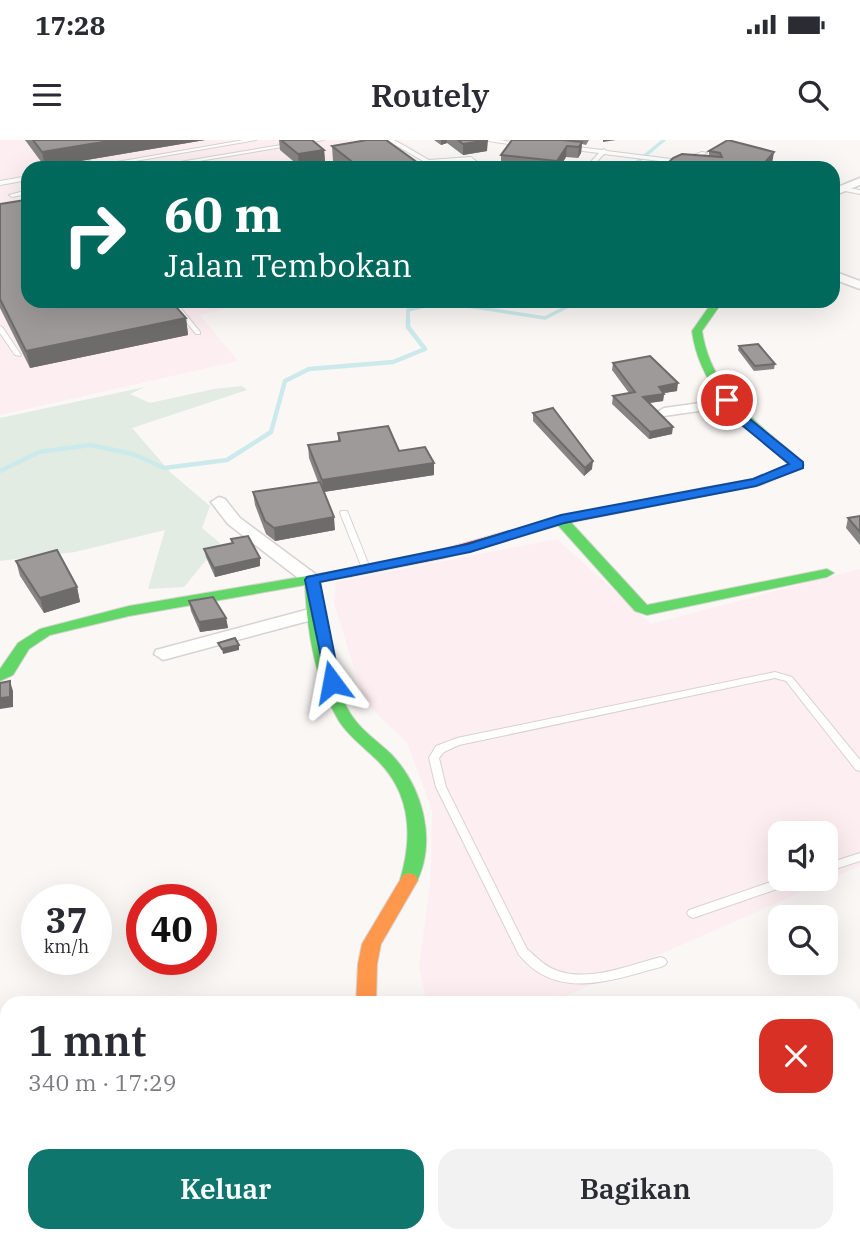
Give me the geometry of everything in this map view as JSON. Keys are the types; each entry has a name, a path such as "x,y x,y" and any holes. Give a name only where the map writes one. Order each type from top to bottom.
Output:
{"street":[{"path":"840,190 860,181"},
{"path":"840,278 860,286"},
{"path":"840,290 860,286"},
{"path":"0,677 8,671 23,646 45,632 129,611 312,580 470,548 561,520 756,482 798,465 742,418 729,403 704,363 698,348 697,331 713,308"},
{"path":"664,412 729,403"},
{"path":"219,502 234,521 312,580 338,705 360,735 396,766 408,786 418,828 415,870 393,912 379,929 366,975 366,996"},
{"path":"561,520 619,587 640,608 647,610 827,573"},
{"path":"163,654 317,612"}],"lane":[{"path":"98,161 220,140"},
{"path":"127,161 253,140"},
{"path":"190,161 321,140"},
{"path":"390,140 427,161"},
{"path":"485,140 527,144"},
{"path":"565,147 674,161"},
{"path":"595,161 604,151"},
{"path":"682,161 704,153"},
{"path":"443,161 473,161"},
{"path":"0,181 21,177"},
{"path":"840,191 860,192"},
{"path":"12,195 21,193"},
{"path":"178,308 198,333"},
{"path":"0,328 18,355"},
{"path":"344,513 366,568"},
{"path":"661,962 582,980 558,979 533,963 523,951 441,787 434,758 440,749 457,742 775,675 789,680 860,767"},
{"path":"838,864 860,857"},
{"path":"693,913 768,888"}],"shaded area":[{"path":"0,140 401,140 432,161 21,161 21,308 227,308 200,315 238,361 0,415"},
{"path":"242,386 247,390 132,428 171,473 210,506 202,528 220,543 184,587 148,589 165,530 75,552 0,561 0,418 145,387 130,394 150,403 214,389"},
{"path":"557,539 651,624 860,569 860,866 838,876 838,821 768,821 768,891 803,891 566,996 425,996 419,968 431,876 432,809 407,743 365,702 334,603 336,582"}],"building":[{"path":"33,140 115,140 42,152"},
{"path":"281,140 312,140 324,150 298,154"},
{"path":"386,140 415,161 351,161 332,146"},
{"path":"458,140 488,140 463,144"},
{"path":"512,140 582,142 579,147 567,146 557,161 501,155"},
{"path":"728,140 774,152 766,161 670,161 682,154 722,157 720,153 709,151"},
{"path":"21,201 21,308 177,308 186,318 26,351 0,299 0,204"},
{"path":"758,344 775,364 755,366 739,346"},
{"path":"650,356 678,383 659,387 664,394 643,397 673,427 650,432 613,396 635,392 613,363"},
{"path":"553,408 593,461 585,468 533,413"},
{"path":"388,426 399,451 425,447 434,463 322,480 308,445 340,441 338,433"},
{"path":"320,482 334,517 274,528 265,521 253,492"},
{"path":"860,516 860,532 848,518"},
{"path":"248,536 260,558 214,568 204,549 233,543 231,539"},
{"path":"57,550 77,587 40,598 16,561"},
{"path":"213,597 226,618 199,622 189,601"},
{"path":"235,638 239,645 222,649 218,643"},
{"path":"10,681 10,697 0,698 0,683"}],"waterway":[{"path":"638,161 664,140"},
{"path":"0,471 39,452 90,445 133,454 164,468 227,460 271,432 285,381 309,369 393,362 425,349 408,327 408,310 416,308"},
{"path":"481,308 545,318 564,308"}],"traffic: fast":[{"path":"708,491 756,482 798,465 747,421 718,389 700,352 697,331 713,308"},
{"path":"561,520 640,608 647,610 827,573"},
{"path":"0,676 8,671 23,646 45,632 129,611 348,573"},
{"path":"312,580 321,649 336,701 352,727 395,770 411,799 415,814 417,847 409,880"}],"traffic: slow":[{"path":"366,996 371,944 409,880"}],"traffic: jam":[{"path":"348,573 439,555 561,520 708,491"}],"route":[{"path":"332,682 312,580 321,576 470,548 561,520 756,482 794,469 798,465 742,418 727,400"}]}
